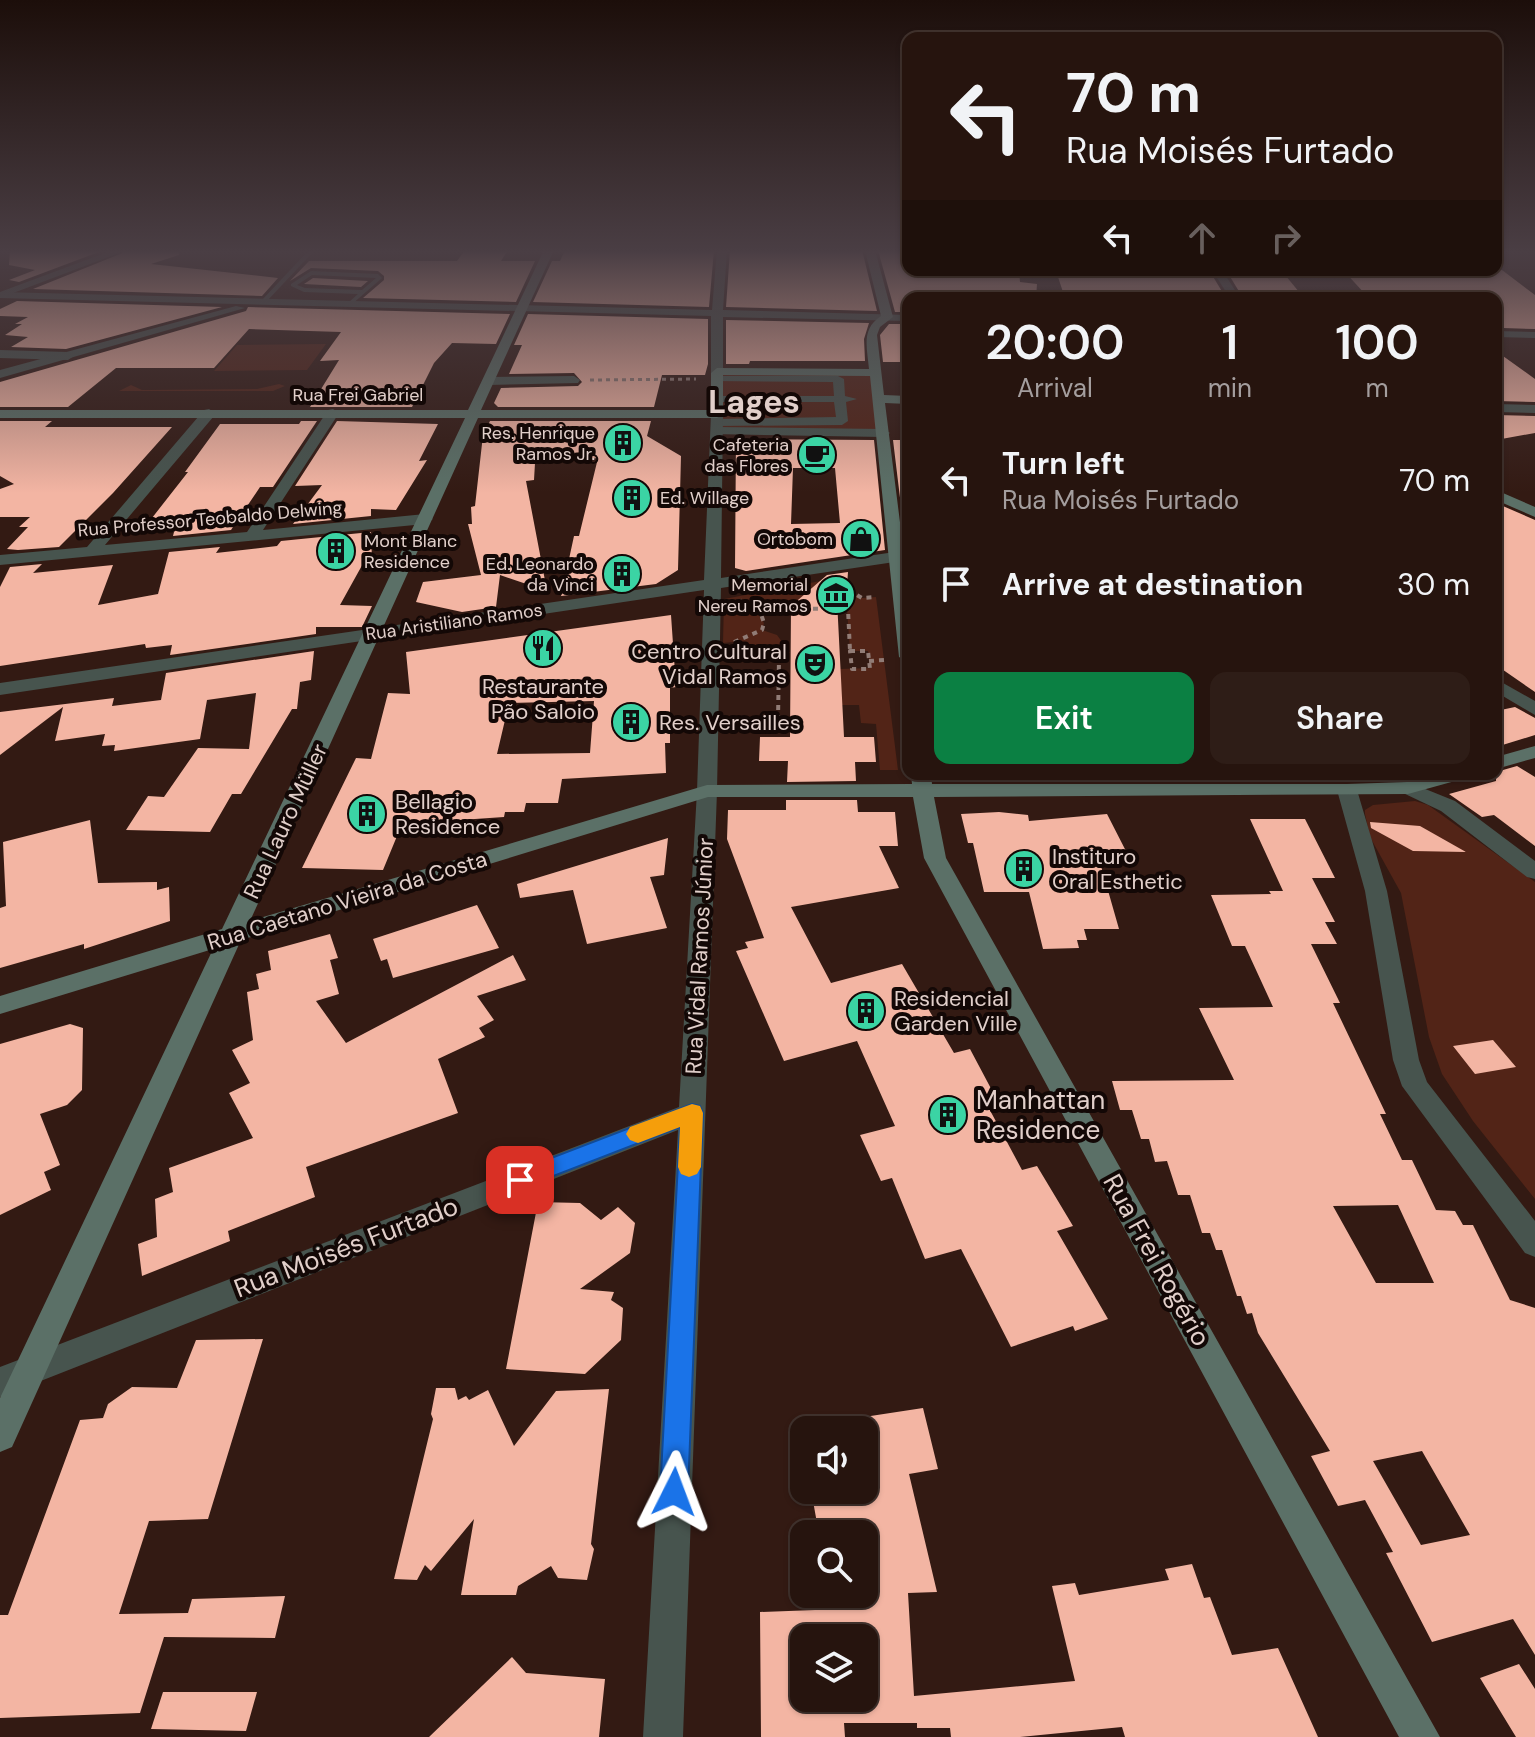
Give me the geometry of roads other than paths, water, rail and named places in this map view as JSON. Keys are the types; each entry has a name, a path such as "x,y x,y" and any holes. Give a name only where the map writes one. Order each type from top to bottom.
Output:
{"main road":[{"name":"Rua Lauro Müller","path":"0,1435 512,331"},
{"path":"872,331 878,399 902,556"},
{"path":"721,424 724,375 838,376 876,373"},
{"path":"878,399 902,400"},
{"name":"Rua Frei Gabriel","path":"0,414 474,412 721,424"},
{"path":"1502,497 1535,513"},
{"path":"1502,761 1535,752"},
{"name":"Rua Caetano Vieira da Costa","path":"0,1005 707,791 922,783 1347,790 1408,788 1437,780"},
{"name":"Rua Frei Rogério","path":"922,783 935,858 1420,1737"}],"street":[{"path":"0,374 157,331"},
{"path":"719,331 724,375 753,379 773,374 818,379 838,376 845,399 846,421 771,426 749,421 721,424"},
{"path":"1502,334 1535,335"},
{"path":"0,354 68,356"},
{"path":"771,426 773,374"},
{"path":"790,399 812,390 818,379"},
{"path":"488,381 574,380"},
{"path":"723,399 845,399"},
{"path":"790,399 806,407 827,432"},
{"path":"1502,408 1535,409"},
{"path":"92,551 209,413"},
{"path":"252,535 333,413"},
{"path":"721,424 883,433"},
{"name":"Rua Vidal Ramos Júnior","path":"663,1737 721,424"},
{"name":"Rua Professor Teobaldo Delwing","path":"0,560 425,519"},
{"name":"Rua Aristiliano Ramos","path":"0,689 902,556"},
{"path":"1502,688 1535,709"},
{"path":"1408,788 1457,812 1535,872"},
{"path":"1347,790 1376,891 1406,1060 1415,1086 1535,1244"},
{"name":"Rua Moisés Furtado","path":"0,1382 692,1113"}],"place":[{"name":"Res. Henrique Ramos Jr.","path":"623,443"},
{"name":"Cafeteria das Flores","path":"817,455"},
{"name":"Ed. Willage","path":"632,498"},
{"name":"Ortobom","path":"861,539"},
{"name":"Mont Blanc Residence","path":"336,551"},
{"name":"Ed. Leonardo da Vinci","path":"622,574"},
{"name":"Memorial Nereu Ramos","path":"836,595"},
{"name":"Restaurante Pão Saloio","path":"543,648"},
{"name":"Centro Cultural Vidal Ramos","path":"815,664"},
{"name":"Res. Versailles","path":"631,722"},
{"name":"Bellagio Residence","path":"367,814"},
{"name":"Instituro Oral Esthetic","path":"1024,869"},
{"name":"Residencial Garden Ville","path":"866,1011"},
{"name":"Manhattan Residence","path":"948,1115"}],"district":[{"name":"Lages","path":"754,402"}]}
